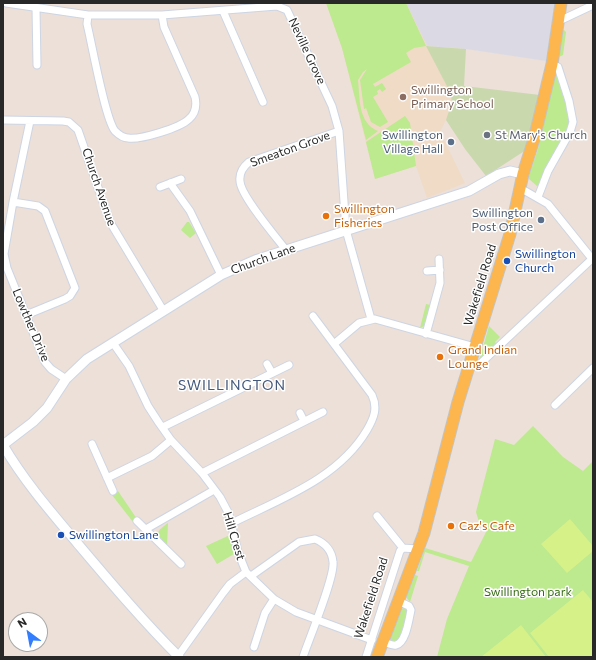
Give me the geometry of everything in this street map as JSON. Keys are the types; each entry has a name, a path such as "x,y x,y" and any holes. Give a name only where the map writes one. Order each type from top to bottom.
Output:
{"main road":[{"name":"Wakefield Road","path":"377,657 431,509 475,367 475,347 510,234 523,174 534,139 552,64 561,3"}],"street":[{"name":"Neville Grove","path":"6,3 88,15 162,16 276,6 287,10 332,106 339,131 346,230 372,319"},
{"path":"557,22 593,5"},
{"path":"36,8 37,65"},
{"path":"223,11 263,102"},
{"path":"88,15 87,24 108,116 116,133 129,139 141,138 179,126 188,120 196,109 196,97 164,27 162,16"},
{"path":"538,198 548,171 570,132 572,122 569,102 558,67 552,64"},
{"name":"Church Avenue","path":"3,120 63,121 69,122 78,130 110,222 164,310"},
{"name":"Lowther Drive","path":"30,121 12,202 4,254 7,268 45,362 51,369 66,379"},
{"name":"Smeaton Grove","path":"286,250 244,193 240,182 242,171 249,162 339,131"},
{"name":"Church Lane","path":"3,445 47,408 66,379 87,359 221,275 239,266 286,250 469,191 499,174 510,171 523,174"},
{"path":"160,187 181,179"},
{"path":"170,183 190,211 221,275"},
{"path":"475,367 593,259 548,204 520,188"},
{"path":"12,202 38,206 45,211 75,288 70,296 65,299 26,315"},
{"path":"426,334 440,284 438,259"},
{"path":"427,271 440,270"},
{"path":"232,522 321,477 352,450 371,423 376,408 372,395 313,316"},
{"path":"334,344 359,323 372,319 380,319 426,334 475,347"},
{"name":"Hill Crest","path":"113,342 129,366 150,410 171,440 202,473 225,506 232,522 238,552 249,574 274,599 296,612 372,640"},
{"path":"267,364 272,373"},
{"path":"163,427 289,365"},
{"path":"555,405 593,368"},
{"path":"202,473 323,412"},
{"path":"300,413 304,421"},
{"path":"107,478 152,456 171,440"},
{"path":"92,444 113,491"},
{"path":"3,445 16,467 45,504 136,612 179,656 230,584 249,574 299,542 315,539 321,542 328,547 331,555 333,570 303,657"},
{"path":"146,529 214,490"},
{"name":"Wakefield Road","path":"377,516 403,548 417,549"},
{"path":"137,521 181,564"},
{"name":"Wakefield Road","path":"366,657 400,550 403,548"},
{"path":"254,647 265,613 274,599"},
{"path":"383,642 393,645 398,644 403,640 411,610 409,606 398,601"}],"shaded area":[{"name":"Swillington Primary School","path":"326,3 406,3 450,92 452,102 450,112 440,132 465,183 427,198 416,166 375,179 342,48"},
{"path":"406,3 555,3 546,61 466,49 426,46"}],"green space":[{"path":"326,3 406,3 426,46 414,48 406,53 411,62 373,84 375,87 382,83 386,89 382,92 380,89 377,91 378,94 373,97 388,122 380,127 371,122 366,108 364,109 360,80 367,69 363,72 358,80 361,110 363,116 371,127 378,131 366,140 342,48"},
{"path":"564,30 566,32 563,55 559,57 561,32"},
{"path":"426,46 466,49 464,86 540,95 526,150 486,176 465,149 446,120 452,102 450,92"},
{"path":"556,70 569,113 569,127 539,185 537,186 529,179 529,176 538,149"},
{"path":"405,116 410,123 416,166 375,179 366,142"},
{"path":"187,222 189,222 196,233 190,238 181,230"},
{"path":"426,304 430,305 424,326 420,328"},
{"path":"489,326 500,337 495,342 497,344 479,361"},
{"name":"Swillington park","path":"533,426 563,457 583,471 593,461 593,657 437,657 447,619 469,566 425,552 419,571 417,571 425,548 471,562 487,530 480,525 476,512 495,439 514,445"},
{"path":"118,491 137,519 133,522 112,495"},
{"path":"570,519 593,546 593,551 567,573 541,544"},
{"path":"168,523 167,546 158,537 158,532"},
{"path":"230,535 234,554 217,564 206,546"},
{"path":"415,575 418,576 410,602 406,597"},
{"path":"583,590 593,602 593,657 549,657 530,633"},
{"path":"405,607 408,611 399,640 397,642 391,641 391,637 402,609"},
{"path":"521,625 546,657 481,657"}],"place":[{"name":"Swillington Primary School","path":"403,97"},
{"name":"St Mary's Church","path":"487,135"},
{"name":"Swillington Village Hall","path":"451,142"},
{"name":"Swillington Fisheries","path":"326,216"},
{"name":"Swillington Post Office","path":"541,220"},
{"name":"Swillington Church","path":"507,261"},
{"name":"Grand Indian Lounge","path":"440,357"},
{"name":"Caz's Cafe","path":"451,526"},
{"name":"Swillington Lane","path":"61,535"}],"district":[{"name":"SWILLINGTON","path":"232,385"}]}
